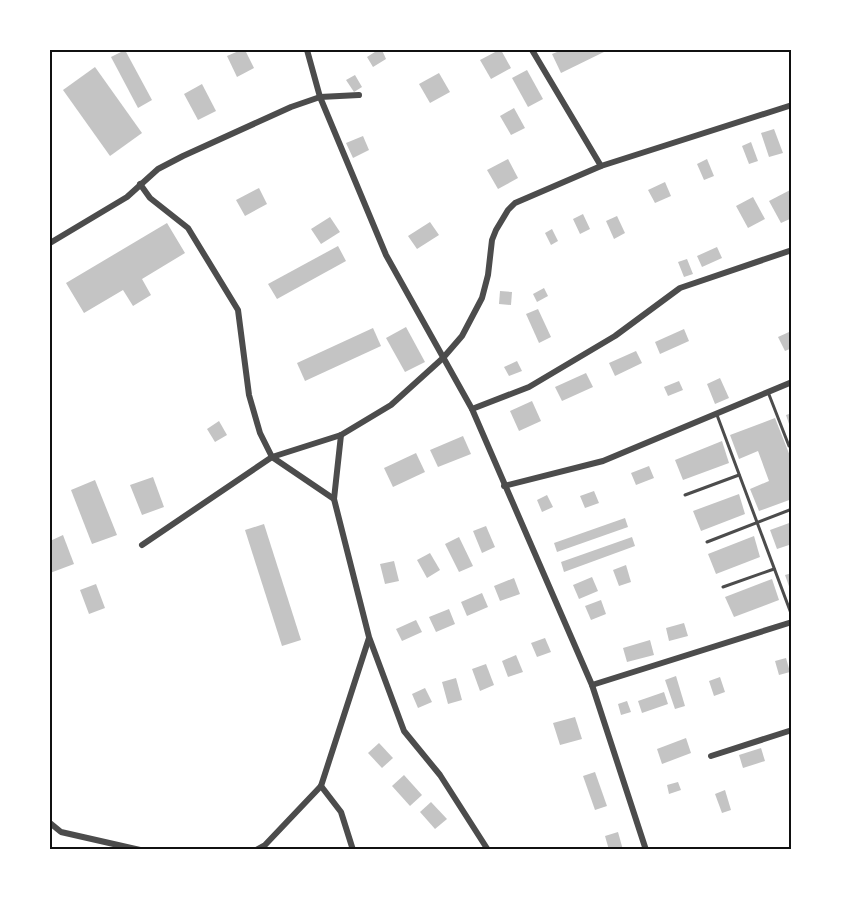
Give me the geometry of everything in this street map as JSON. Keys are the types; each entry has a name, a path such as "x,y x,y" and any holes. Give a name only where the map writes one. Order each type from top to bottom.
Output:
{"street":[{"path":"307,50 320,97 386,255 472,409 592,685 646,849"},
{"path":"532,50 601,166"},
{"path":"50,243 127,197 158,169 183,156 291,107 320,97 358,95"},
{"path":"142,545 272,457 341,435 391,405 443,358 462,336 482,298 488,275 492,240 511,206 601,166 792,105"},
{"path":"141,184 150,198 188,228 238,309 249,395 260,432 272,457 334,499"},
{"path":"472,409 529,387 615,336 680,288 792,250"},
{"path":"504,486 603,461 792,382"},
{"path":"341,435 334,499 369,637 404,731 440,775 488,849"},
{"path":"592,685 792,622"},
{"path":"256,849 265,845 321,786 369,637"},
{"path":"711,756 792,730"},
{"path":"321,786 341,812 353,849"},
{"path":"50,823 61,832 140,849"}],"lane":[{"path":"768,392 789,446 792,445"},
{"path":"717,413 792,616"},
{"path":"685,495 740,475"},
{"path":"707,542 792,509"},
{"path":"723,587 774,569"}],"building":[{"path":"125,50 152,100 138,108 111,57"},
{"path":"245,50 254,68 237,77 227,56"},
{"path":"382,50 386,59 373,67 367,57"},
{"path":"499,50 511,68 491,79 480,60"},
{"path":"562,50 608,50 561,73 552,54"},
{"path":"95,67 142,133 110,156 63,90"},
{"path":"527,70 543,99 528,107 512,78"},
{"path":"439,73 450,92 430,103 419,84"},
{"path":"355,75 362,87 354,92 346,80"},
{"path":"202,84 216,111 198,120 184,94"},
{"path":"514,108 525,128 511,135 500,116"},
{"path":"774,129 783,153 769,157 761,133"},
{"path":"363,136 369,150 353,158 346,143"},
{"path":"751,142 758,161 749,164 742,146"},
{"path":"508,159 518,178 498,189 487,170"},
{"path":"707,159 714,176 704,180 697,164"},
{"path":"665,182 671,196 655,203 648,190"},
{"path":"259,188 267,204 245,216 236,200"},
{"path":"792,189 792,218 781,223 769,201"},
{"path":"753,197 765,219 748,228 736,206"},
{"path":"583,214 590,229 580,234 573,219"},
{"path":"617,216 625,233 614,239 606,221"},
{"path":"330,217 340,232 321,244 311,229"},
{"path":"430,222 439,235 417,249 408,236"},
{"path":"167,223 185,253 142,279 151,295 133,306 123,290 84,313 66,283"},
{"path":"552,229 558,241 551,245 545,233"},
{"path":"338,246 346,261 277,299 268,284"},
{"path":"717,247 722,258 702,267 697,256"},
{"path":"687,259 693,274 684,277 678,262"},
{"path":"544,288 548,296 537,302 533,294"},
{"path":"500,291 512,292 511,305 499,304"},
{"path":"538,309 551,337 539,343 526,314"},
{"path":"406,327 425,362 405,372 386,338"},
{"path":"373,328 381,346 305,381 297,363"},
{"path":"684,329 689,341 660,354 655,342"},
{"path":"789,332 792,338 792,348 785,351 778,337"},
{"path":"636,351 642,363 615,376 609,363"},
{"path":"517,361 522,371 509,376 504,367"},
{"path":"586,373 593,387 562,401 555,387"},
{"path":"720,378 729,398 715,404 707,384"},
{"path":"679,381 683,390 668,396 664,387"},
{"path":"532,401 541,421 519,431 510,411"},
{"path":"792,413 792,430 791,430 786,415"},
{"path":"775,418 792,461 792,499 759,511 750,489 769,481 758,451 739,459 730,435"},
{"path":"219,421 227,435 215,442 207,429"},
{"path":"463,436 471,454 438,467 430,450"},
{"path":"722,441 729,463 683,480 675,460"},
{"path":"416,453 425,472 393,487 384,468"},
{"path":"649,466 654,478 636,485 631,473"},
{"path":"153,477 164,507 142,515 130,485"},
{"path":"95,480 117,535 92,544 71,490"},
{"path":"594,491 599,503 585,508 580,496"},
{"path":"739,494 745,514 701,531 693,511"},
{"path":"547,495 553,507 542,512 537,500"},
{"path":"625,518 628,527 557,552 554,543"},
{"path":"792,522 792,544 777,549 770,530"},
{"path":"264,524 301,640 282,646 245,530"},
{"path":"486,526 495,547 482,553 473,531"},
{"path":"63,535 74,564 50,573 50,541"},
{"path":"754,536 760,557 716,574 708,554"},
{"path":"459,537 473,566 459,572 445,544"},
{"path":"632,537 635,546 564,572 561,562"},
{"path":"430,553 440,570 427,578 417,560"},
{"path":"394,561 399,581 385,584 380,564"},
{"path":"626,565 631,582 619,586 613,570"},
{"path":"792,573 792,592 791,592 785,575"},
{"path":"592,577 598,591 579,599 573,585"},
{"path":"514,578 520,594 500,601 494,586"},
{"path":"772,579 779,600 734,617 725,597"},
{"path":"96,584 105,608 89,614 80,590"},
{"path":"482,593 488,607 467,616 461,602"},
{"path":"601,600 606,614 591,620 585,606"},
{"path":"449,609 455,624 436,632 429,617"},
{"path":"416,620 422,632 402,641 396,629"},
{"path":"684,623 688,636 669,641 666,628"},
{"path":"545,638 551,652 537,657 531,643"},
{"path":"650,640 654,655 627,662 623,648"},
{"path":"516,655 523,672 508,677 502,661"},
{"path":"786,658 790,672 779,675 775,661"},
{"path":"486,664 494,685 480,691 472,669"},
{"path":"676,676 685,706 675,709 665,680"},
{"path":"720,677 725,692 714,696 709,681"},
{"path":"456,678 462,700 448,704 442,682"},
{"path":"425,688 432,702 418,708 412,694"},
{"path":"664,692 668,704 642,713 638,701"},
{"path":"627,701 631,712 621,715 618,704"},
{"path":"575,717 582,739 560,745 553,723"},
{"path":"686,738 691,753 662,764 657,749"},
{"path":"379,743 393,758 382,768 368,753"},
{"path":"761,748 765,761 743,768 739,755"},
{"path":"595,772 607,806 595,810 583,776"},
{"path":"404,775 422,795 410,806 392,786"},
{"path":"678,782 681,790 669,794 667,785"},
{"path":"725,790 731,810 722,813 715,794"},
{"path":"431,802 447,819 435,829 420,812"},
{"path":"618,832 623,850 609,850 605,836"}]}
